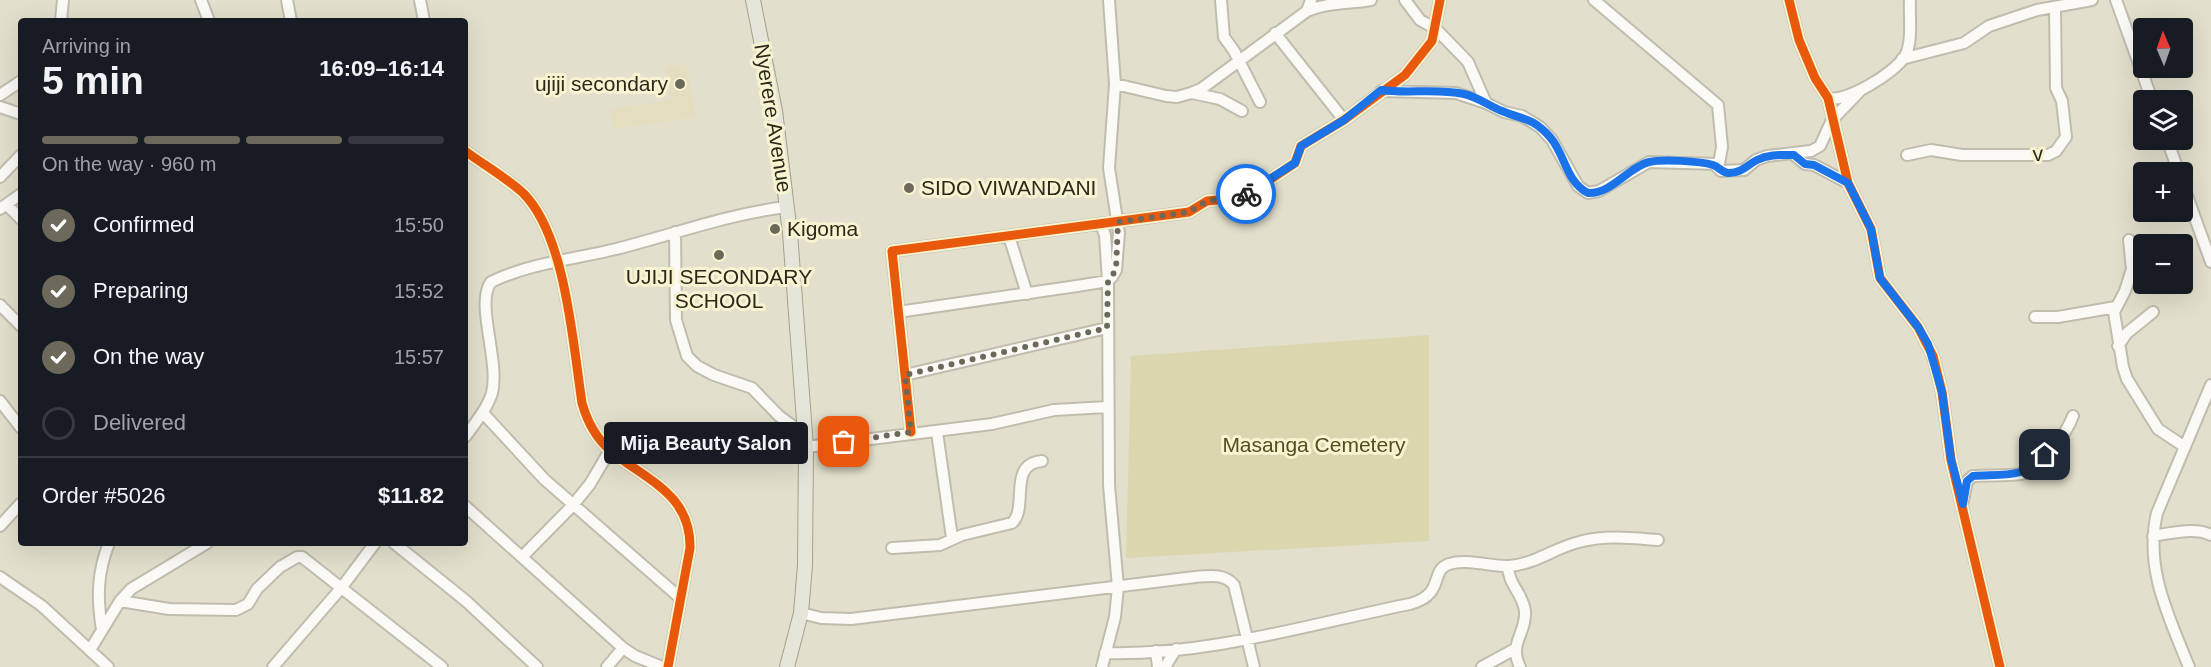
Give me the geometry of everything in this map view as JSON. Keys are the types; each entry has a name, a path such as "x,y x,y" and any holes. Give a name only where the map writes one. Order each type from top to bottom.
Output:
{"main road":[{"name":"Nyerere Avenue","path":"753,0 776,111 805,441 807,529 801,613 788,667"}],"street":[{"path":"62,18 63,0"},
{"path":"201,0 208,18"},
{"path":"287,0 290,18"},
{"path":"420,0 423,18"},
{"path":"898,312 1108,281 1116,270 1118,222 1111,189 1110,168 1115,84 1109,0"},
{"path":"1221,0 1224,37 1260,102"},
{"path":"1307,11 1311,0"},
{"path":"1115,84 1166,96 1177,97 1191,93 1239,62 1307,11 1329,3 1347,4 1371,0"},
{"path":"1404,0 1420,20 1436,29 1449,45 1468,62 1486,103"},
{"path":"911,432 892,251 1189,212 1207,201 1237,198 1250,193 1295,163 1301,146 1344,120 1381,90 1405,75 1429,47 1436,29 1440,0"},
{"path":"1594,0 1718,105 1722,159 1714,165"},
{"path":"1789,0 1799,40 1815,78 1828,98 1848,183 1871,229 1880,278 1918,327 1933,357 1942,392 1951,459 2000,667"},
{"path":"1902,59 1908,42 1910,0"},
{"path":"1381,90 1467,95 1504,112 1522,116 1540,127 1552,140 1578,186 1588,193 1611,185 1650,162 1714,165 1721,171 1729,173 1744,170 1756,160 1767,156 1794,155 1811,151 1820,146 1832,120 1861,90 1902,59 1964,43 1989,26 2037,10 2092,0"},
{"path":"2116,0 2148,90"},
{"name":"v","path":"1907,155 1931,150 1962,155 2039,156 2056,152 2066,137 2063,108 2056,88 2055,7"},
{"path":"1275,33 1344,120"},
{"path":"1429,47 1449,45"},
{"path":"0,95 18,83"},
{"path":"1828,98 1836,100 1861,90"},
{"path":"1191,93 1220,99 1242,111"},
{"path":"0,107 18,113"},
{"path":"468,152 524,195 542,219 558,261 582,403 589,424 610,450 662,488 685,513 690,534 690,548 679,597 668,667"},
{"path":"1794,155 1805,164 1814,165 1848,183"},
{"path":"0,177 18,157"},
{"path":"18,196 4,207 18,217"},
{"path":"468,433 483,413 492,392 494,370 484,301 491,282 558,261 786,207"},
{"path":"2193,212 2211,261"},
{"path":"1101,224 1105,235 1108,281 1109,485 1118,587 1114,617 1102,667"},
{"path":"675,232 676,320 687,356 697,366 714,375 752,388 805,441 937,432 992,424 1054,410 1108,407"},
{"path":"1009,236 1027,294"},
{"path":"2129,240 2132,269 2125,291 2116,306 2115,324 2118,346 2127,379 2158,429 2184,447"},
{"path":"0,305 18,323"},
{"path":"2035,318 2065,316 2116,306"},
{"path":"2100,308 2115,324"},
{"path":"2118,346 2127,333 2153,312"},
{"path":"905,375 1107,328"},
{"path":"2189,667 2155,575 2153,536 2157,513 2211,385"},
{"path":"0,401 18,424"},
{"path":"483,413 516,452 679,597"},
{"path":"1963,504 1967,481 1973,476 2027,472 2056,445 2073,416"},
{"path":"937,432 952,538"},
{"path":"523,556 573,505 590,484 610,450"},
{"path":"892,548 940,545 952,538 1000,528 1015,521 1023,472 1032,464 1042,461"},
{"path":"0,526 18,506"},
{"path":"468,509 623,648 635,656 662,667"},
{"path":"2153,536 2188,532 2205,532 2211,535"},
{"path":"1105,653 1176,649 1247,638 1420,601 1432,593 1440,572 1450,564 1508,566 1540,560 1563,548 1594,539 1658,540"},
{"path":"102,630 98,600 99,580 108,546"},
{"path":"90,650 120,601 131,589 202,546"},
{"path":"273,667 342,587 373,546"},
{"path":"398,546 466,601 537,667"},
{"path":"120,601 170,609 236,610 248,604 257,589 280,567 297,557 308,561 442,667"},
{"path":"1508,566 1509,576 1525,610 1525,619 1515,649 1520,667"},
{"path":"801,613 831,619 851,619 1210,576 1229,579 1234,585 1254,667"},
{"path":"0,577 42,606 108,667"},
{"path":"607,667 623,648"},
{"path":"1165,667 1176,649"},
{"path":"1482,667 1515,649"},
{"path":"1156,651 1158,667"}],"shaded area":[{"name":"ujiji secondary","path":"687,64 695,117 614,129 611,109 671,100 666,67"}],"green space":[{"name":"Masanga Cemetery","path":"1429,335 1429,541 1126,558 1131,356"}],"cycle path":[{"path":"911,432 892,251 1189,212 1207,201 1237,198 1250,193 1295,163 1301,146 1344,120 1405,75 1432,41 1440,0"},
{"path":"1789,0 1799,40 1815,78 1828,98 1848,183 1871,229 1880,278 1918,327 1933,356 1942,392 1951,460 2000,667"},
{"path":"468,153 524,194 538,213 550,237 571,323 582,403 592,428 610,450 664,490 683,514 688,529 690,548 668,667"}],"way so far":[{"path":"844,442 873,440 911,432 910,402 905,375 1107,328 1108,281 1116,270 1118,222 1189,212 1207,201 1237,198 1246,194"}],"place":[{"name":"ujiji secondary","path":"680,84"},
{"name":"SIDO VIWANDANI","path":"909,188"},
{"name":"Kigoma","path":"775,229"},
{"name":"UJIJI SECONDARY SCHOOL","path":"719,255"},
{"name":"Mija Beauty Salon","path":"844,442"}],"route":[{"path":"1246,194 1295,163 1301,146 1344,120 1381,90 1431,91 1467,95 1493,108 1522,116 1540,127 1552,140 1569,174 1578,186 1588,193 1599,191 1650,162 1700,163 1714,165 1721,171 1729,173 1744,170 1756,160 1767,156 1794,155 1805,164 1814,165 1848,183 1871,229 1880,278 1918,327 1928,344 1942,392 1951,459 1963,504 1967,481 1973,476 2021,474 2034,467 2045,455"}]}
